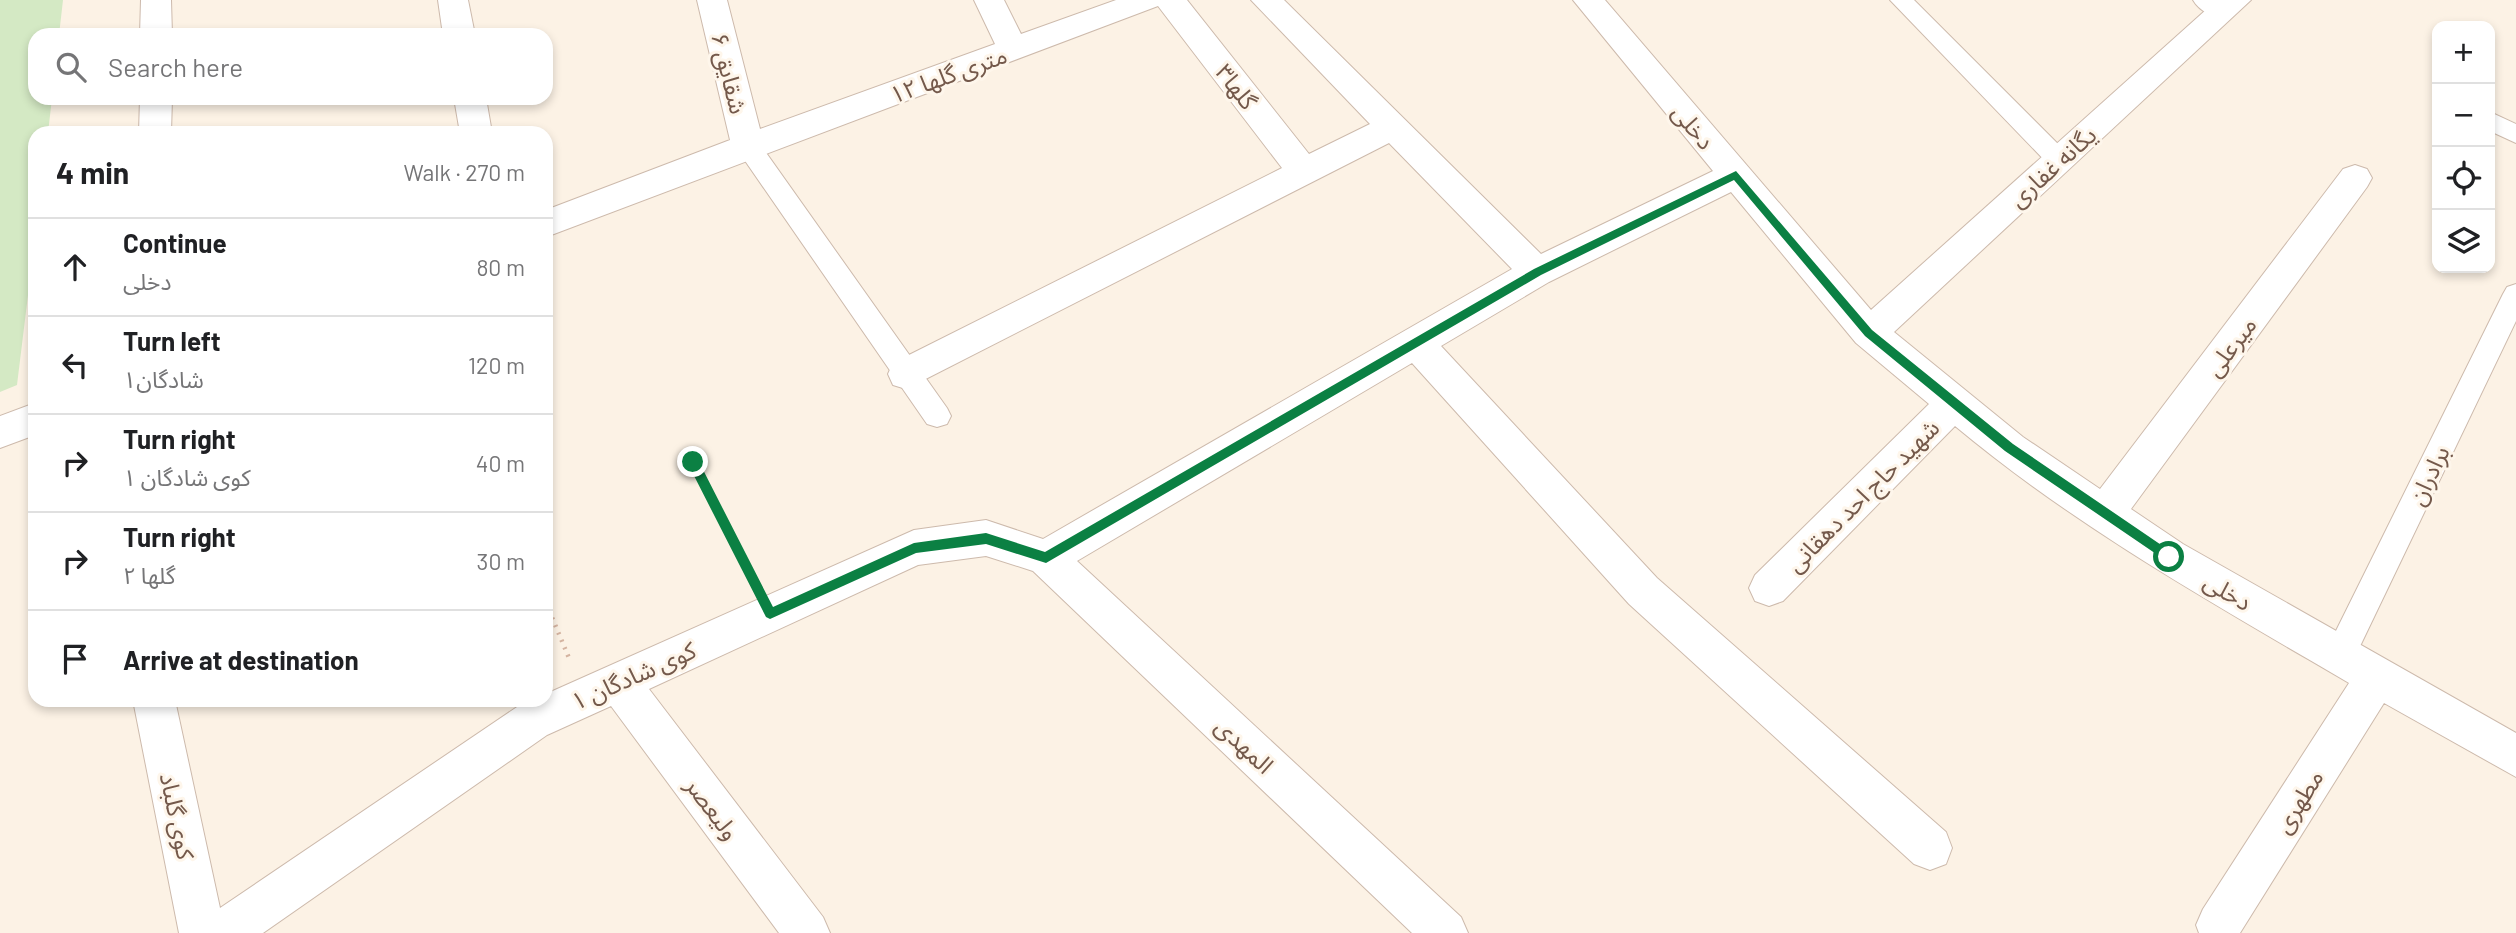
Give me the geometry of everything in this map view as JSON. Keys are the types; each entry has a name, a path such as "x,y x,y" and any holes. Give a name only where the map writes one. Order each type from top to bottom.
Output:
{"street":[{"path":"156,0 156,28"},
{"path":"453,0 458,28"},
{"name":"شقایق ۶","path":"712,0 748,146"},
{"path":"989,0 1014,51"},
{"name":"۱۲ متری گلها","path":"553,221 748,146 1014,51 1147,0"},
{"name":"گلها۳","path":"1170,0 1304,172"},
{"path":"1266,0 1537,272"},
{"name":"دخلی","path":"1588,0 1869,333 2009,447 2169,557 2516,756"},
{"name":"یگانه غفاری","path":"1869,333 2059,160 2221,4"},
{"path":"156,105 156,126"},
{"path":"471,105 475,126"},
{"path":"906,374 1392,127"},
{"path":"1046,558 1537,272 1736,175"},
{"name":"میرعلی","path":"2105,513 2356,178"},
{"path":"1416,343 1643,591 1930,848"},
{"name":"شهید حاج احد دهقانی","path":"1769,588 1954,402"},
{"path":"0,432 28,422"},
{"name":"کوی شادگان ۱","path":"223,933 533,721 914,548 986,538 1046,558"},
{"name":"المهدی","path":"1046,558 1441,932"},
{"name":"مطهری","path":"2220,925 2377,676"},
{"name":"ولیعصر","path":"602,690 807,933"},
{"name":"کوی گلباد","path":"155,707 202,933"}],"lane":[{"path":"1901,0 2059,160"},
{"path":"2495,124 2516,134"},
{"path":"748,146 937,416"},
{"name":"برادران","path":"2340,655 2516,294"}],"path":[{"path":"693,462 770,614"},
{"path":"553,614 602,690"}],"green space":[{"path":"0,0 63,0 60,28 28,28 28,105 51,105 49,126 28,126 28,295 17,385 0,392"}],"route":[{"path":"693,462 770,614 914,548 986,538 1046,558 1537,272 1736,175 1869,333 2009,447 2169,557"}]}
